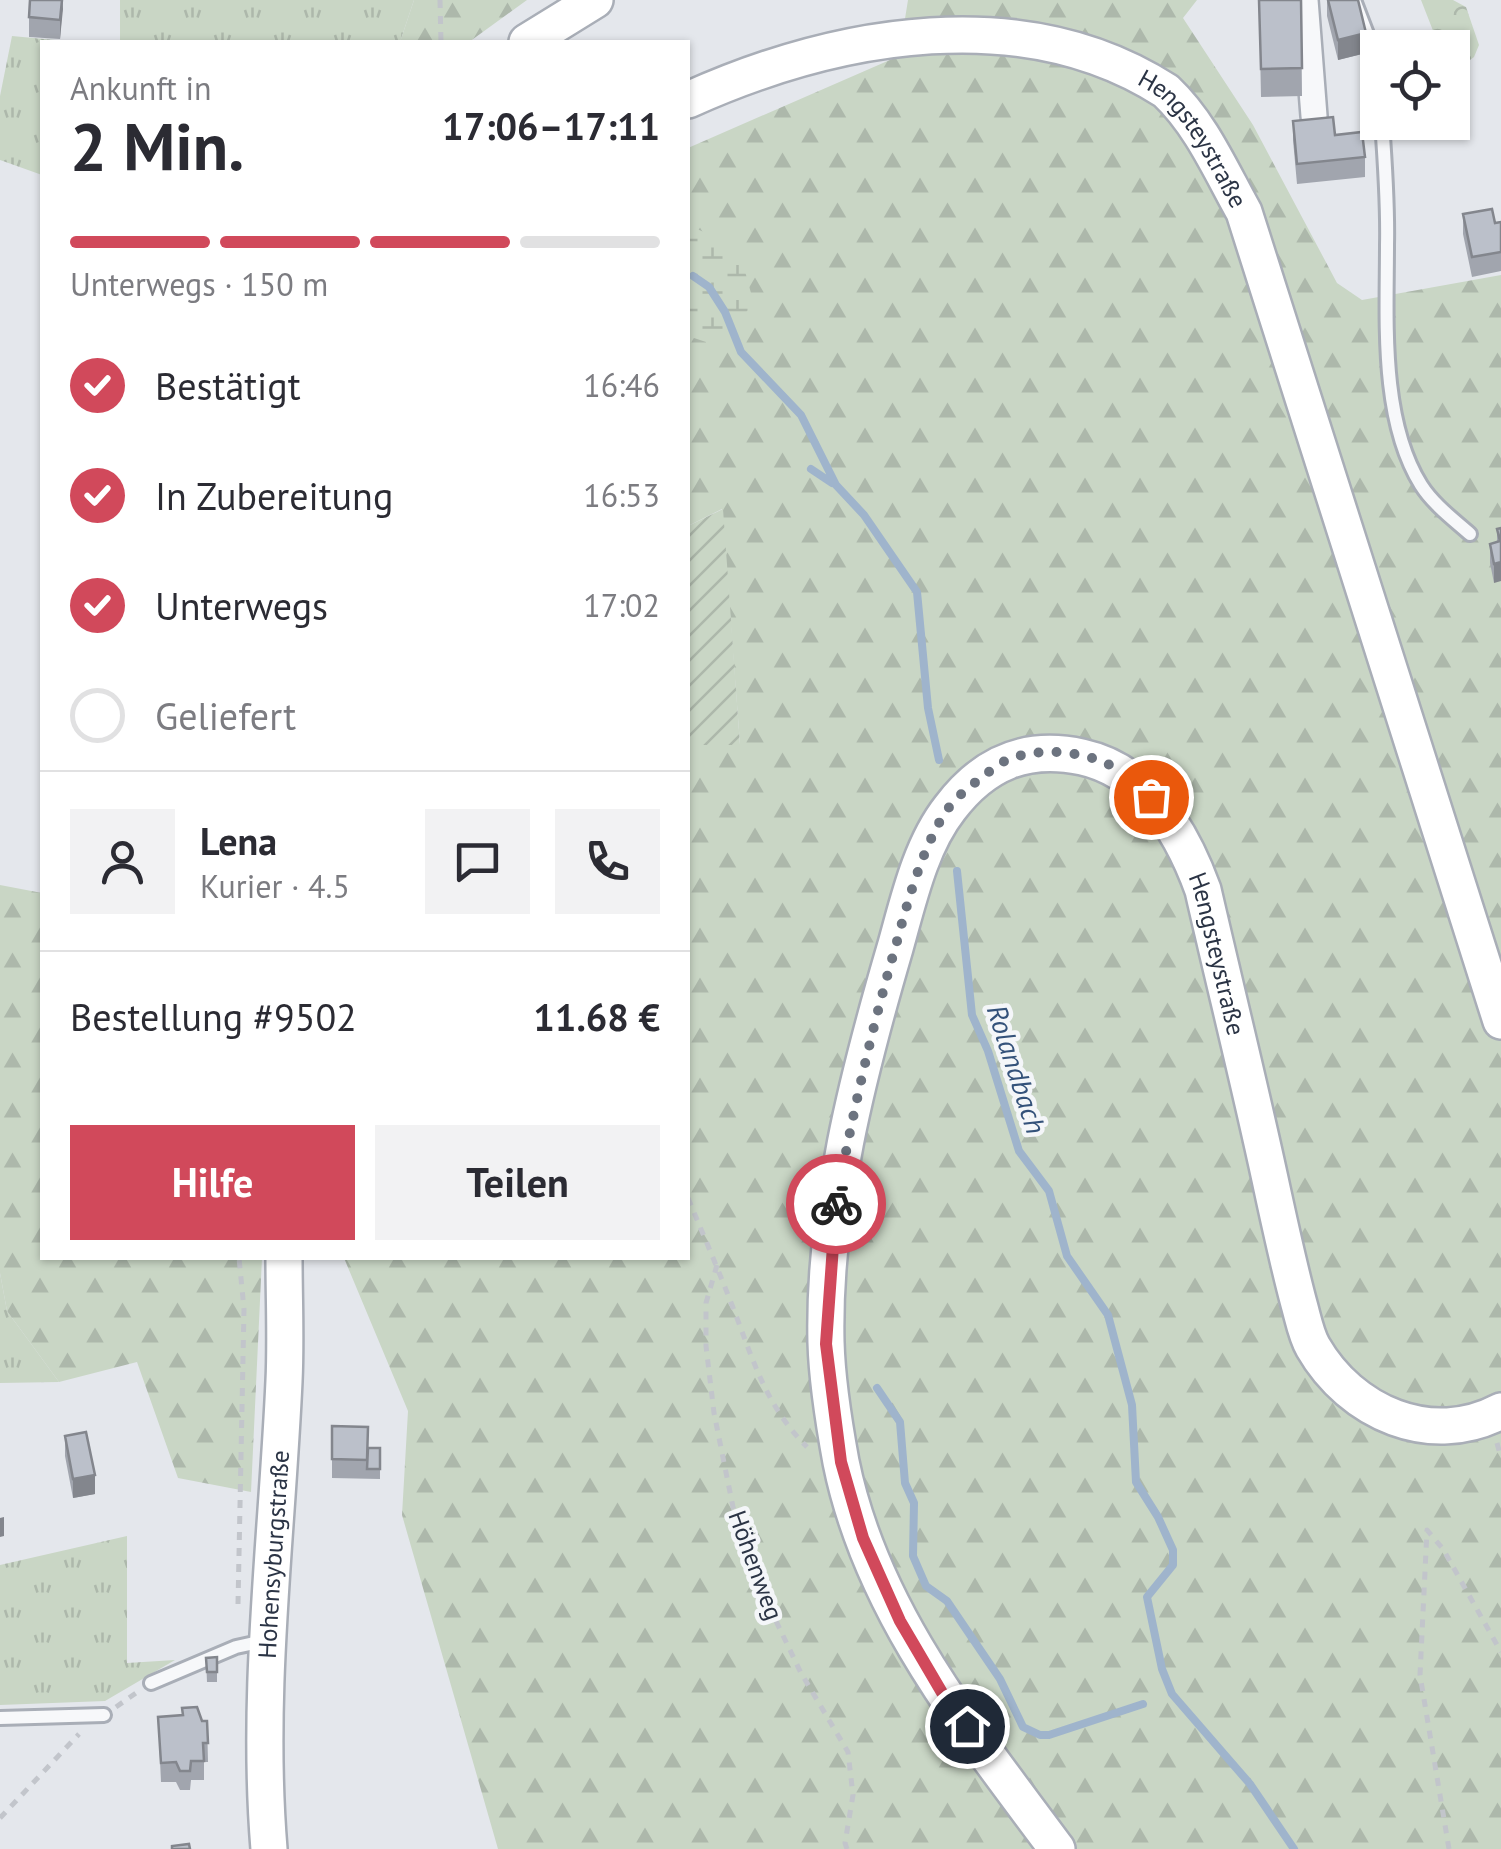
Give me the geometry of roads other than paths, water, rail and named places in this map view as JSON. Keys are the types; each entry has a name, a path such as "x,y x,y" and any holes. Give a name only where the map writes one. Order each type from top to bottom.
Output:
{"main road":[{"path":"530,40 595,0"},
{"name":"Hengsteystraße","path":"690,99 842,39 920,18 972,14 1020,19 1070,32 1133,64 1166,91 1196,126 1244,212 1501,1021"},
{"name":"Hengsteystraße","path":"1056,1849 944,1696 900,1621 863,1538 841,1462 826,1344 835,1207 865,1055 910,894 939,822 966,788 1004,762 1032,752 1060,752 1120,770 1151,797 1191,858 1206,906 1288,1264 1311,1344 1331,1373 1357,1399 1385,1416 1454,1426 1501,1411"},
{"name":"Hohensyburgstraße","path":"269,1849 251,1644 284,1378 284,1260"}],"street":[{"path":"1305,0 1314,116"}],"lane":[{"path":"1354,0 1365,30"},
{"path":"1383,140 1387,193 1386,352 1392,393 1413,469 1422,487 1470,534"},
{"path":"150,1683 251,1644"},
{"path":"0,1718 104,1714"}],"waterway":[{"name":"Rolandbach","path":"693,276 709,287 725,312 741,352 801,415 836,485 864,515 917,592 928,708 939,760"},
{"path":"811,469 832,483"},
{"name":"Rolandbach","path":"957,871 972,1015 988,1051 1019,1151 1049,1191 1067,1256 1108,1315 1132,1405 1136,1482 1173,1550 1173,1565 1147,1597 1162,1669 1172,1694 1250,1784 1294,1849"},
{"path":"877,1388 900,1422 905,1483 914,1503 913,1556 926,1586 947,1601 1000,1679 1023,1727 1049,1735 1143,1704"}]}
